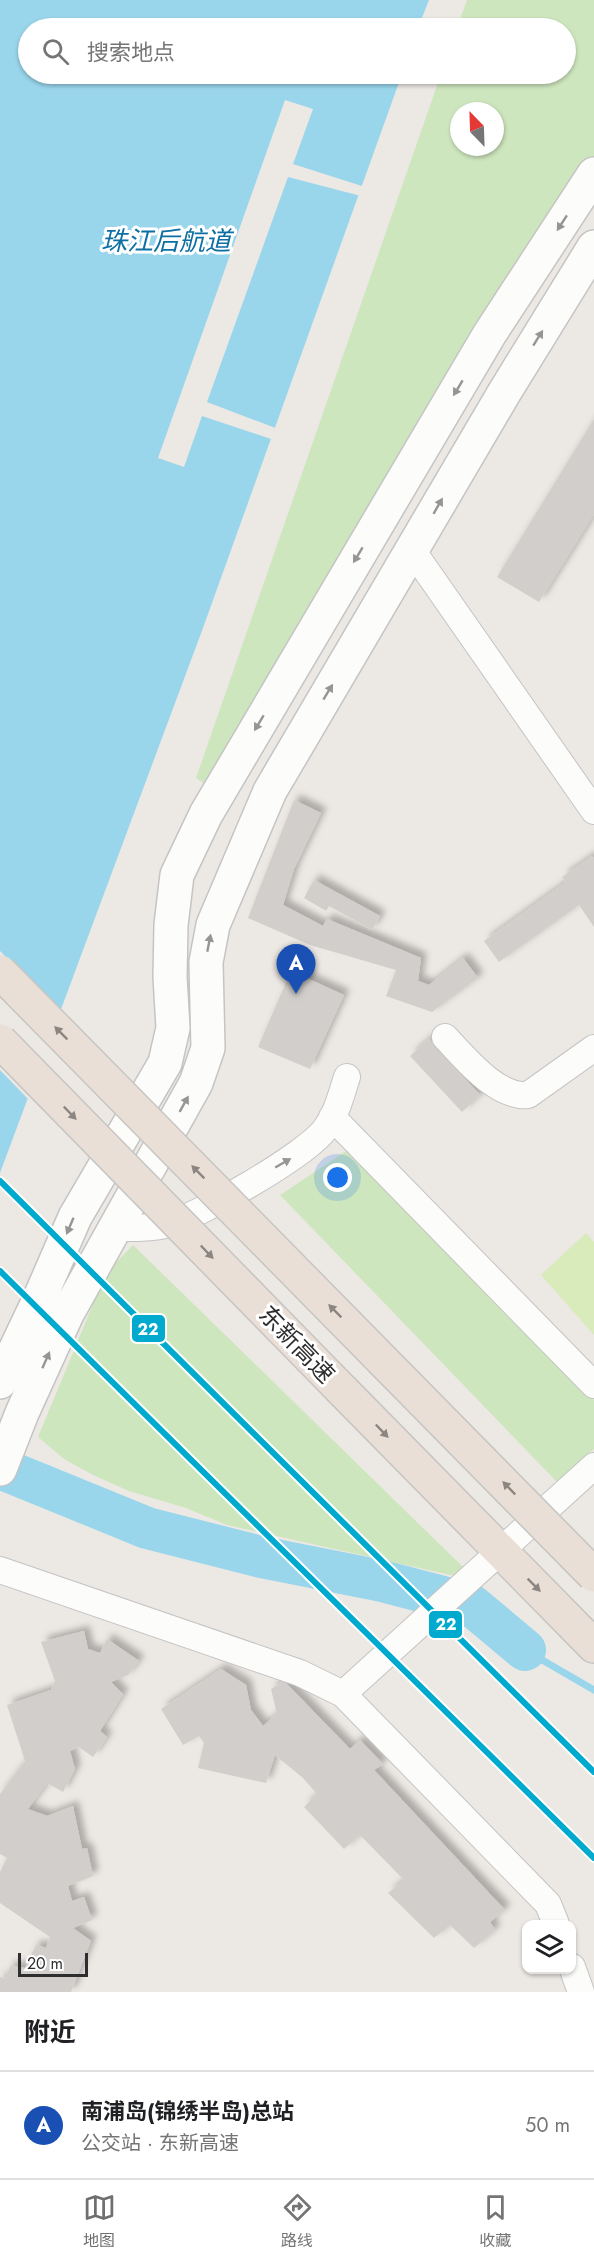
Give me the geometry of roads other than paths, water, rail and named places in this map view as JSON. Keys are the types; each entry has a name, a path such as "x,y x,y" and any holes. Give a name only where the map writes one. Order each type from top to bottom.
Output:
{"highway":[{"name":"东新高速","path":"0,972 594,1575"},
{"name":"东新高速","path":"0,1041 594,1646"}],"street":[{"path":"0,1382 75,1217 165,1063 173,1028 170,977 171,924 177,875 206,814 489,336 594,174"},
{"path":"0,1469 22,1413 67,1314 196,1083 208,1047 206,962 213,925 270,791 504,393 594,248"},
{"path":"412,550 594,811"},
{"path":"445,1037 485,1077 517,1096 528,1095 594,1048"},
{"path":"114,1228 146,1228 167,1225 197,1212 292,1159 325,1130 337,1109 347,1077"},
{"path":"332,1117 594,1385"},
{"path":"343,1694 594,1466"},
{"path":"0,1570 300,1673 343,1694 548,1904 554,1920"},
{"path":"575,1974 581,1992"}],"water":[{"name":"珠江后航道","path":"0,0 429,0 422,18 18,18 18,84 398,84 203,628 0,1173"}],"waterway":[{"path":"0,1468 147,1528 261,1557 382,1581 470,1604 525,1650"},
{"path":"525,1650 594,1690"}],"place":[{"name":"南浦岛(锦绣半岛)总站","path":"296,994"}]}
